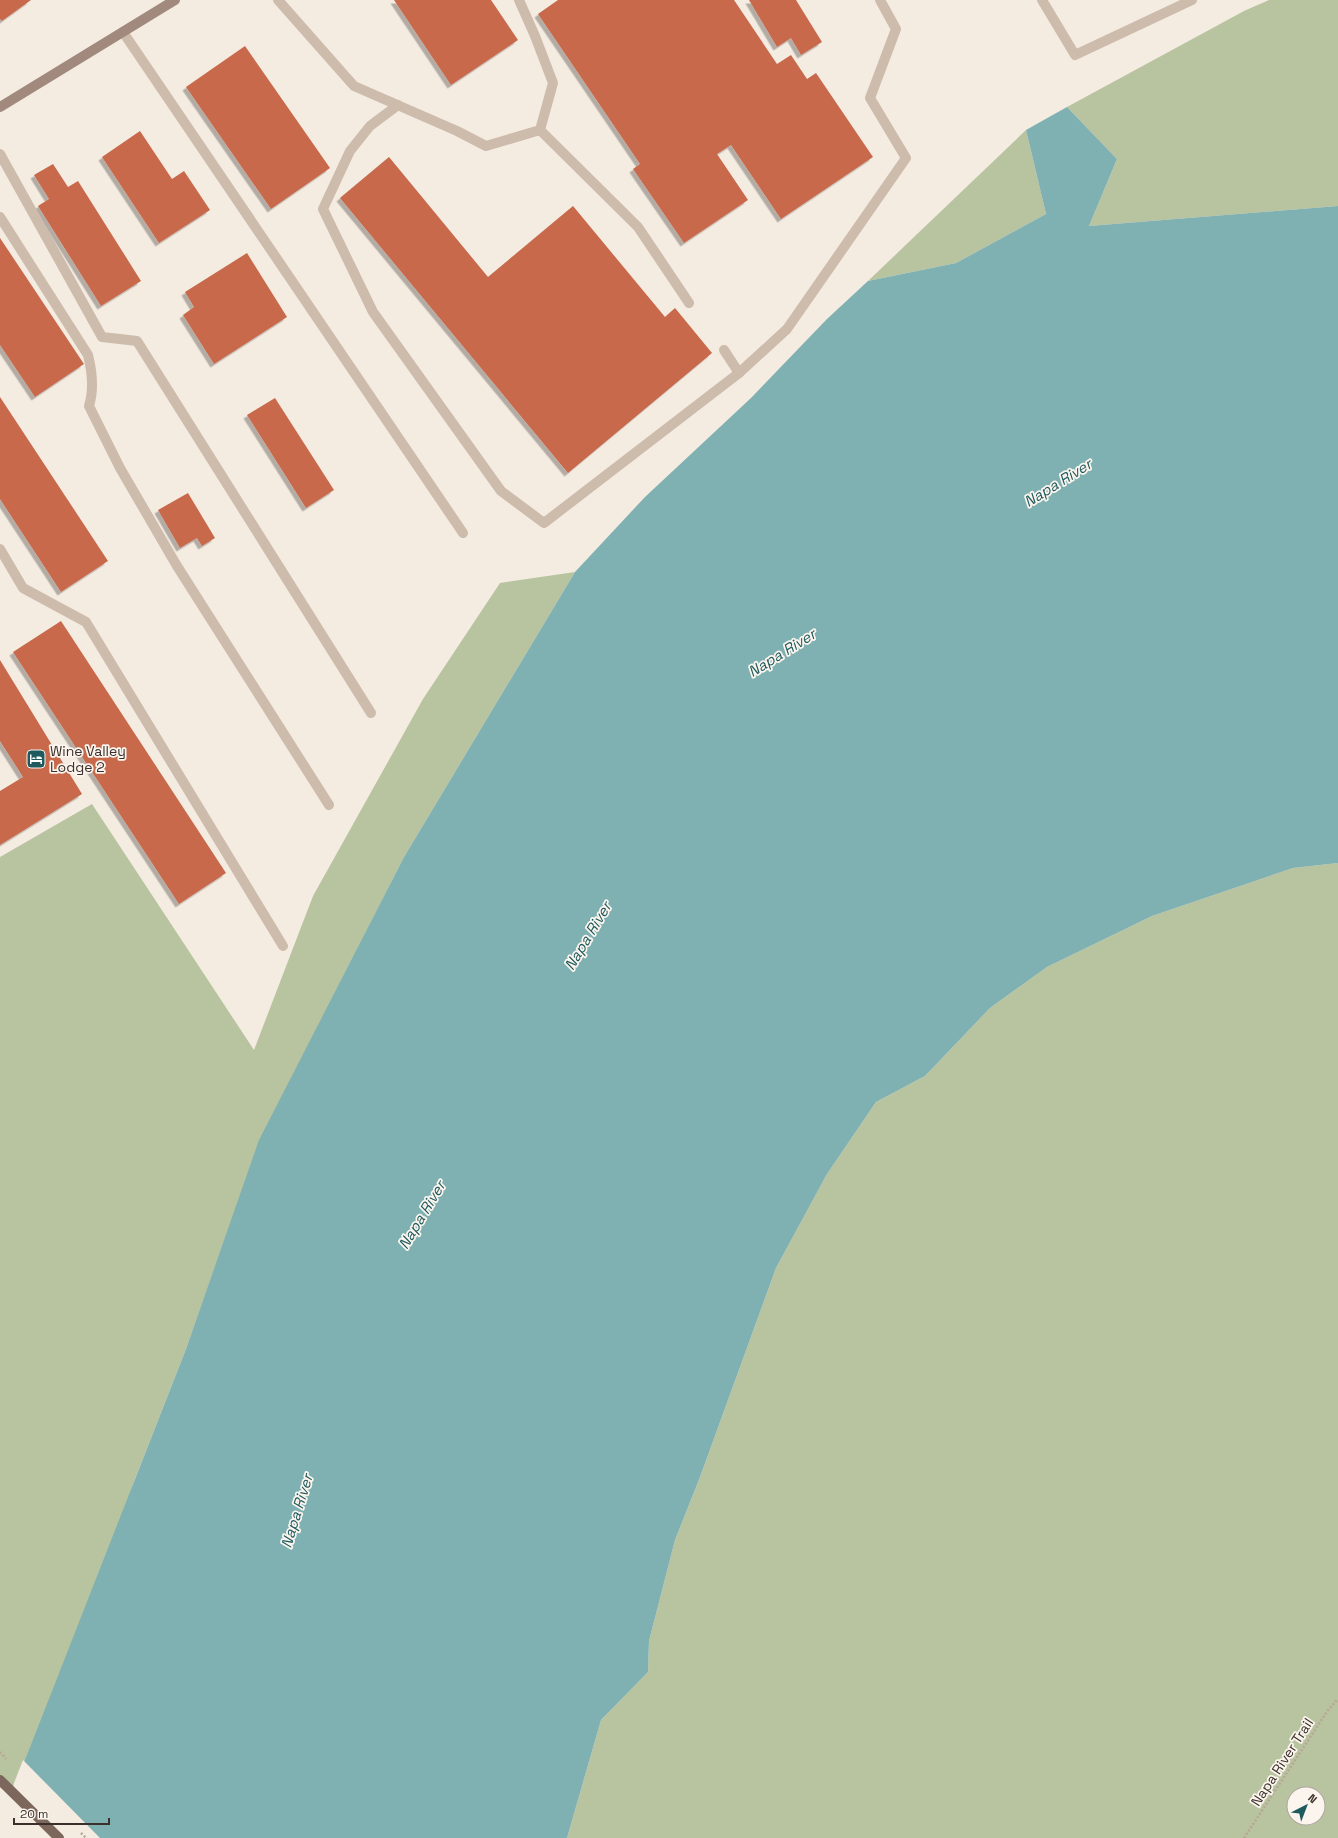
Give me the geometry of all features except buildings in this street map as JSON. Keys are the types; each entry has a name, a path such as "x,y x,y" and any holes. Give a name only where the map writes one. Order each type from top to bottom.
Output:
{"main road":[{"path":"0,1780 59,1838"}],"street":[{"path":"0,107 175,0"}],"lane":[{"path":"278,0 354,86 486,146 540,130"},
{"path":"519,0 553,83 540,130"},
{"path":"398,105 370,126 350,151 323,209 373,312 501,490 544,523 739,373 787,329 906,158 870,98 896,29 880,0"},
{"path":"1042,0 1075,55 1192,0"},
{"path":"123,32 463,533"},
{"path":"540,130 638,227 689,303"},
{"path":"0,154 102,337 137,341 371,713"},
{"path":"0,217 88,355 92,384 91,398 88,406 120,468 177,566 328,805"},
{"path":"724,350 739,373"},
{"path":"0,549 23,588 86,622 283,946"}],"path":[{"name":"Napa River Trail","path":"1244,1838 1328,1710 1338,1698"}],"green space":[{"path":"1269,0 1338,0 1338,206 1089,226 1117,159 1067,107 1244,11"},
{"path":"1026,130 1046,214 956,263 868,281"},
{"path":"575,572 404,857 260,1140 186,1349 135,1479 19,1799 0,1780 0,857 92,804 254,1050 313,896 423,699 500,583"},
{"path":"1338,863 1338,1838 567,1838 601,1720 648,1672 649,1641 675,1540 700,1477 776,1268 827,1174 876,1102 925,1076 990,1008 1047,967 1152,916 1293,868"}],"water":[{"name":"Napa River","path":"1067,107 1117,159 1089,226 1338,206 1338,863 1293,868 1152,916 1047,967 990,1008 925,1076 876,1102 827,1174 776,1268 700,1477 675,1540 649,1641 648,1672 601,1720 567,1838 6,1838 16,1783 186,1349 259,1140 404,857 575,572 645,497 751,398 827,319 868,281 956,263 1046,214 1026,130"}],"pier":[{"path":"23,1760 100,1838 4,1838 14,1783"}],"place":[{"name":"Wine Valley Lodge 2","path":"36,759"}]}
